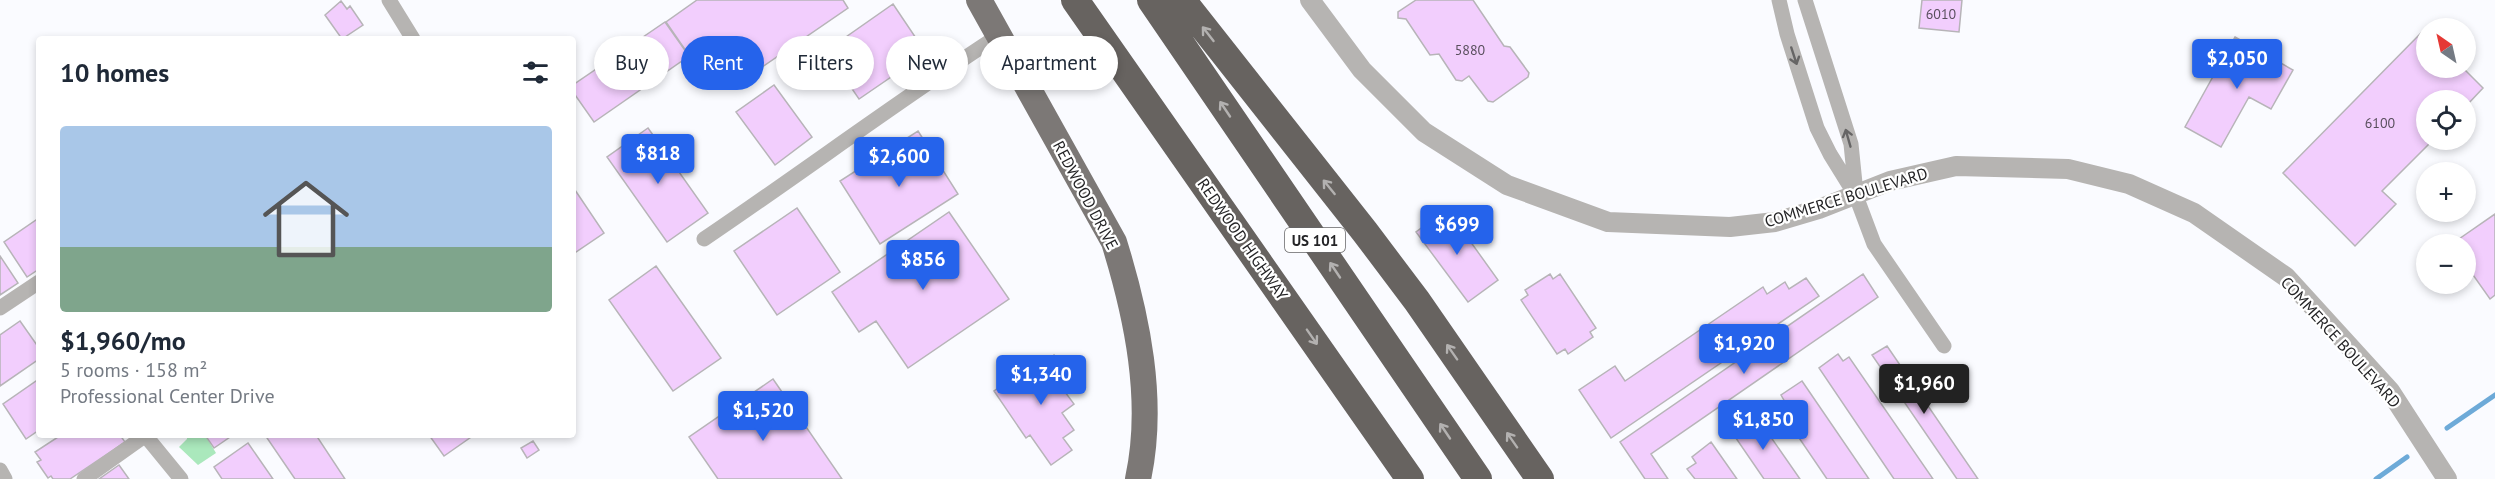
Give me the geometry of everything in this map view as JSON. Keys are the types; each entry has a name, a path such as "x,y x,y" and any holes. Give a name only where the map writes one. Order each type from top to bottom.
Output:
{"highway":[{"name":"REDWOOD HIGHWAY","path":"1075,0 1410,479"},
{"name":"US 101","path":"1151,0 1478,479"},
{"path":"1182,0 1391,267 1540,479"},
{"path":"1374,428 1390,479"}],"main road":[{"name":"REDWOOD DRIVE","path":"979,0 998,36"},
{"name":"REDWOOD DRIVE","path":"1028,90 1114,242 1127,284 1142,368 1144,404 1142,459 1138,479"}],"street":[{"path":"389,0 411,36"},
{"name":"COMMERCE BOULEVARD","path":"1310,0 1362,70 1424,132 1507,185 1608,222 1730,227 1775,222 1856,196 1890,181 1956,166 2068,169 2129,184 2194,213 2286,277 2390,392 2448,479"},
{"path":"1779,0 1787,34 1818,128 1830,154 1856,196 1874,244 1944,346"},
{"path":"1805,0 1851,144 1856,196"},
{"path":"705,239 806,171 847,138 980,48"},
{"path":"0,308 36,284"},
{"path":"84,479 141,438"},
{"path":"147,438 181,479"},
{"path":"0,470 5,479"}],"green space":[{"path":"207,438 216,453 198,465 179,447 187,439"}],"building":[{"path":"697,0 843,0 848,8 807,36 776,36 776,58 764,66 764,36 681,36 681,44 666,22"},
{"path":"1416,0 1473,0 1504,46 1510,47 1529,73 1528,77 1493,102 1488,101 1469,76 1462,81 1456,80 1439,54 1430,55 1406,19 1398,18 1398,12"},
{"path":"1922,0 1962,0 1959,32 1919,28"},
{"path":"341,1 347,9 350,6 363,25 346,36 340,36 325,15"},
{"path":"893,4 915,36 886,36 886,80 874,89 874,36 847,36"},
{"path":"665,22 681,45 681,62 669,70 669,36 645,36"},
{"path":"2235,37 2293,70 2271,109 2249,97 2221,147 2185,127"},
{"path":"2416,38 2416,78 2473,78 2483,88 2476,95 2476,90 2416,90 2416,150 2423,150 2382,191 2396,204 2355,246 2283,173"},
{"path":"594,71 594,90 640,90 594,122 576,96 576,83"},
{"path":"774,85 812,137 775,165 736,112"},
{"path":"853,90 872,90 859,99"},
{"path":"648,128 708,213 667,242 607,157"},
{"path":"918,131 958,194 880,244 840,181"},
{"path":"576,191 604,233 576,252"},
{"path":"797,208 840,272 777,315 734,251"},
{"path":"1447,209 1498,280 1468,302 1416,232"},
{"path":"949,212 1009,299 908,368 876,321 859,332 832,292"},
{"path":"2495,214 2495,295 2490,299 2476,279 2476,234 2466,234"},
{"path":"36,220 36,271 27,277 4,242"},
{"path":"0,256 18,283 0,295"},
{"path":"656,266 721,358 673,391 609,300"},
{"path":"1550,274 1553,279 1560,274 1596,328 1590,332 1593,337 1568,354 1565,349 1557,354 1521,300 1528,295 1525,290"},
{"path":"1863,274 1878,297 1651,454 1668,479 1645,479 1620,442"},
{"path":"1806,278 1819,296 1611,438 1579,390 1615,366 1625,381 1763,287 1767,294 1785,282 1789,289"},
{"path":"20,321 36,344 36,361 0,386 0,335"},
{"path":"1887,346 1978,479 1957,479 1872,355"},
{"path":"1838,354 1843,361 1849,357 1933,479 1894,479 1819,368"},
{"path":"1054,355 1075,385 1065,392 1074,404 1062,413 1074,430 1063,438 1072,450 1051,465 1030,435 1026,438 994,391 1041,358 1044,362"},
{"path":"773,379 842,479 718,479 689,437"},
{"path":"36,381 36,432 26,439 3,404"},
{"path":"1802,381 1869,479 1827,479 1778,407 1785,402 1781,395"},
{"path":"1749,417 1753,423 1759,420 1800,479 1764,479 1729,428"},
{"path":"56,438 122,438 125,442 70,479 53,479 51,476 48,478 37,462 41,460 35,452"},
{"path":"207,438 229,438 214,448"},
{"path":"267,438 318,438 345,479 295,479"},
{"path":"431,438 470,438 444,456"},
{"path":"533,441 539,450 527,458 521,448"},
{"path":"1711,442 1737,479 1695,479 1687,469 1696,463 1692,457"},
{"path":"248,443 273,479 222,479 214,467"},
{"path":"119,465 129,479 99,479"}],"waterway":[{"path":"2447,428 2495,395"},
{"path":"2376,479 2407,457"}]}
